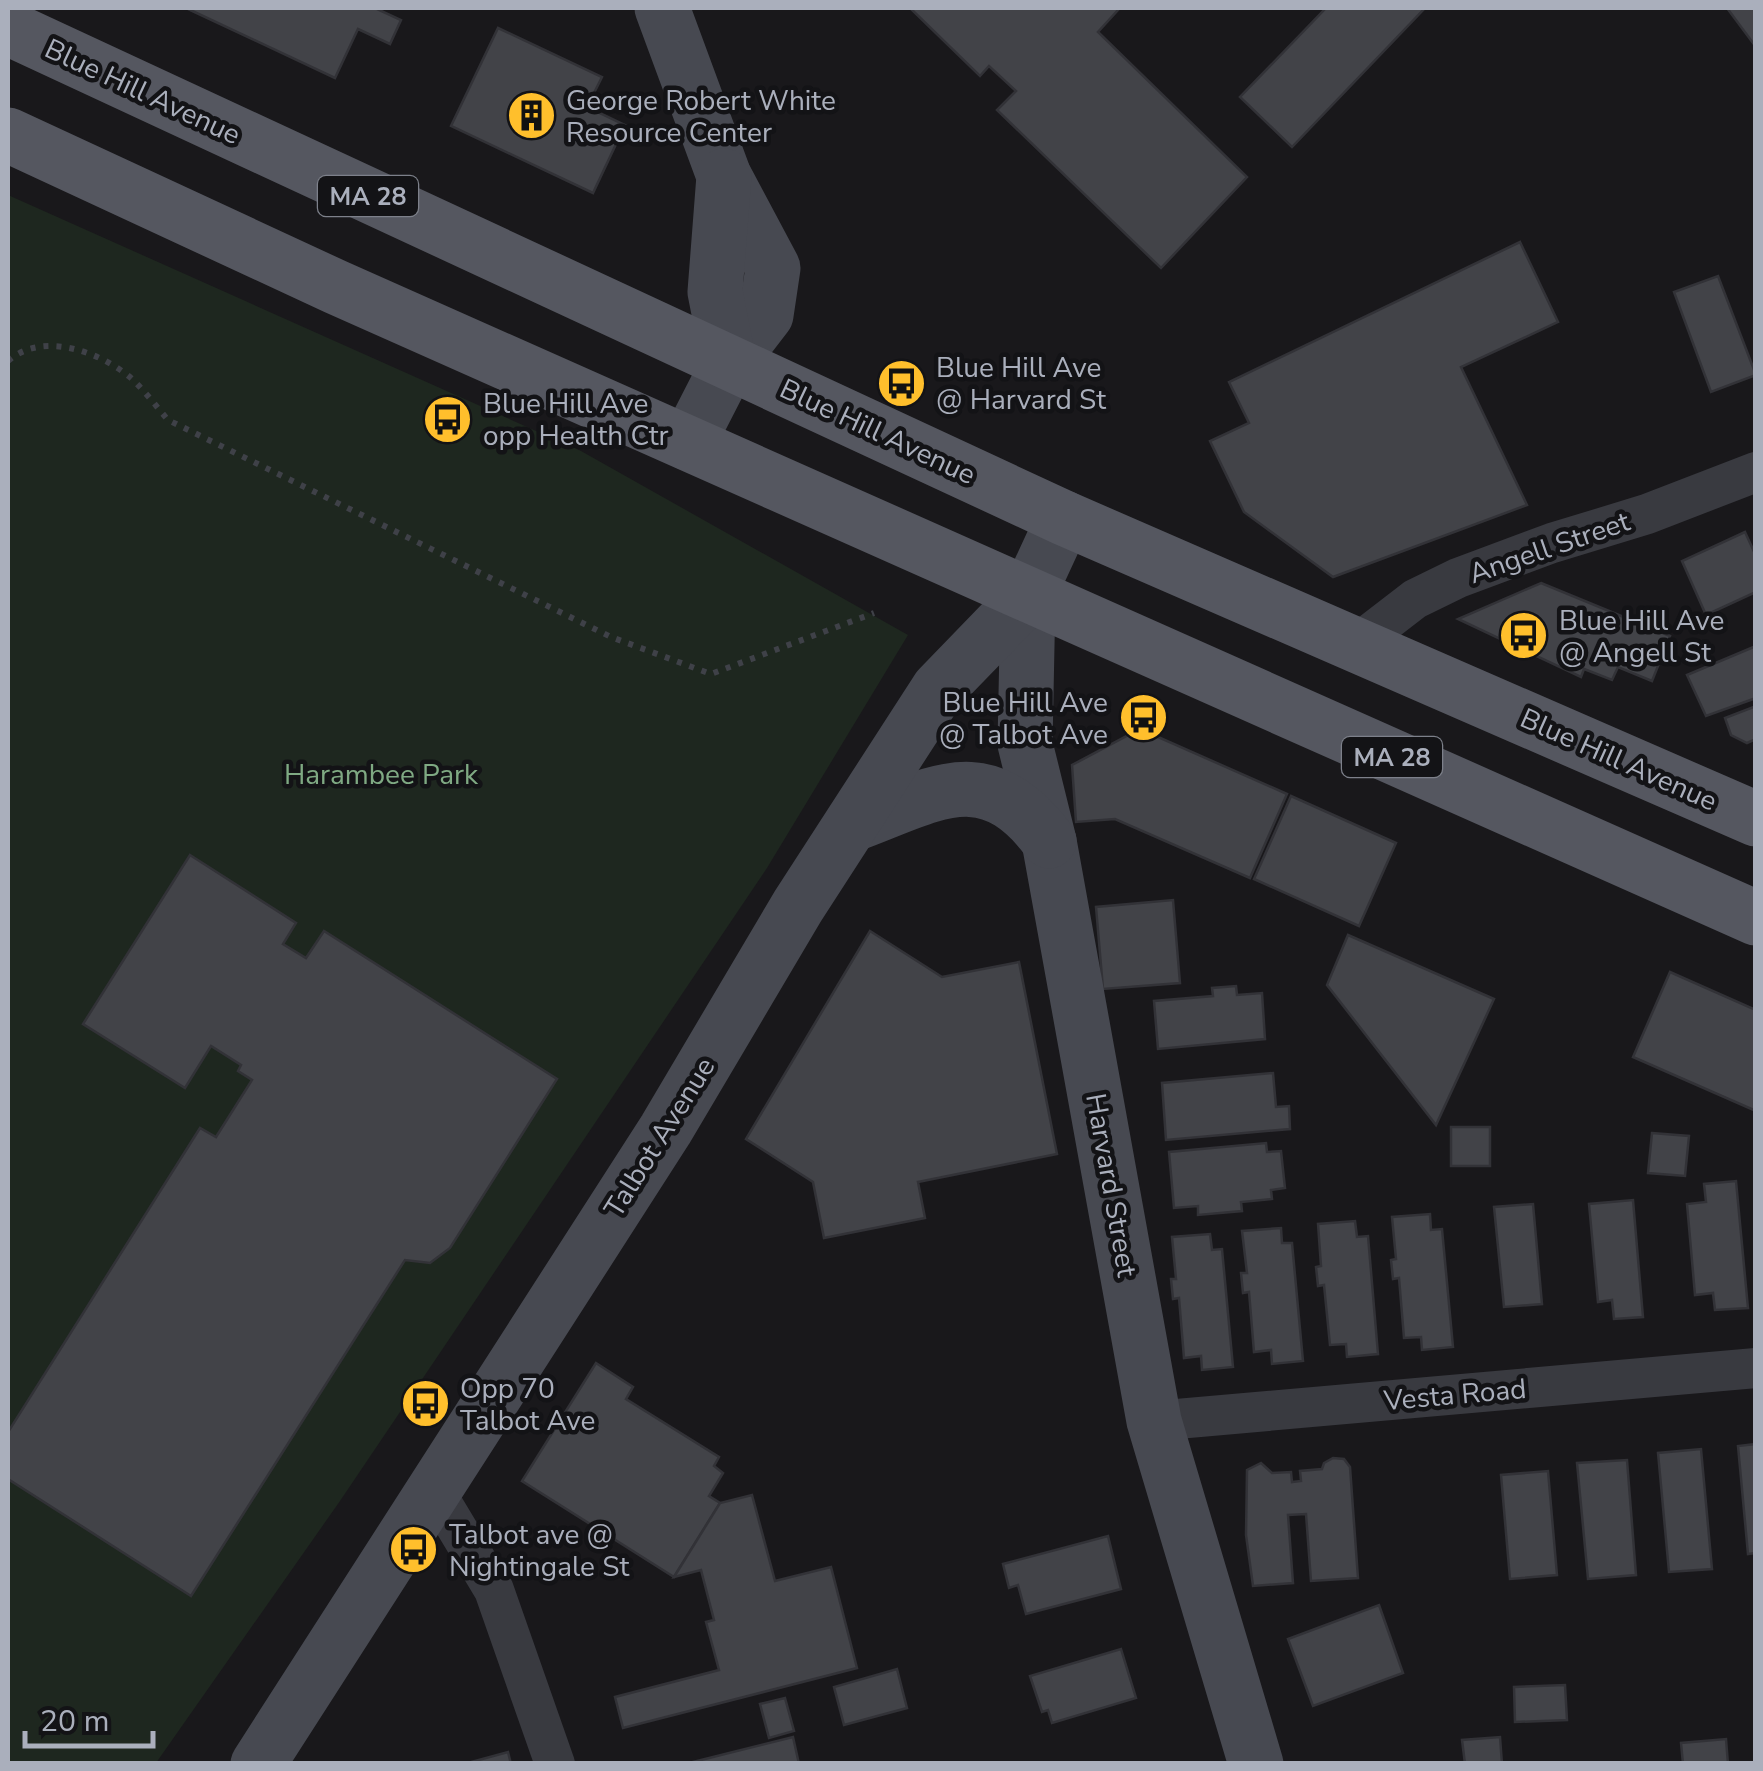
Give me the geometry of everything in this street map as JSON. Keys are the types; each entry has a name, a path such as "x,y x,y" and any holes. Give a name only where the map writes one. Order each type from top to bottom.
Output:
{"main road":[{"path":"662,8 724,176 773,268 766,315 729,363 688,444"},
{"name":"Blue Hill Avenue","path":"8,28 1064,518 1756,819"},
{"name":"MA 28","path":"8,135 336,287 1756,918"},
{"name":"Talbot Avenue","path":"258,1764 666,1129 798,906 939,688 1028,596 1064,518"},
{"name":"Harvard Street","path":"1028,596 1025,744 1049,840 1154,1420 1256,1764"},
{"path":"854,824 946,789 974,789 1008,801 1030,815 1049,840"}],"street":[{"name":"Angell Street","path":"1354,646 1415,599 1458,578 1552,543 1647,514 1756,472"},
{"name":"Vesta Road","path":"1154,1420 1756,1368"},
{"path":"434,1490 494,1590 555,1764"}],"path":[{"path":"8,360 22,348 74,347 130,377 168,420 611,637 712,674 874,612"}],"green space":[{"name":"Harambee Park","path":"8,195 581,451 908,635 767,868 340,1501 156,1763 8,1763"}],"building":[{"path":"186,8 375,8 401,20 390,44 358,29 335,78"},
{"path":"910,8 1115,8 1118,10 1098,32 1247,177 1161,268 997,110 1016,91 989,66 980,76"},
{"path":"1326,8 1425,8 1292,147 1240,97"},
{"path":"1727,8 1756,8 1756,47"},
{"name":"George Robert White Resource Center","path":"498,28 602,77 587,107 625,125 593,193 451,126"},
{"path":"1520,242 1558,322 1461,367 1527,505 1333,577 1244,512 1210,441 1249,423 1229,382"},
{"path":"1718,276 1756,375 1711,392 1674,292"},
{"path":"1745,532 1756,556 1756,592 1706,615 1682,561"},
{"path":"1541,583 1670,636 1652,681 1618,667 1612,680 1584,669 1581,677 1458,619"},
{"path":"1756,646 1756,698 1706,716 1687,675"},
{"path":"1756,706 1756,739 1747,743 1731,735 1725,718"},
{"path":"1140,729 1287,794 1250,878 1115,819 1076,822 1072,765"},
{"path":"1291,796 1396,843 1359,926 1254,879"},
{"path":"190,855 296,923 283,944 306,958 324,931 557,1079 450,1248 430,1263 405,1260 191,1596 8,1479 8,1432 200,1128 216,1137 252,1080 238,1071 241,1065 211,1046 185,1088 83,1024"},
{"path":"1173,900 1180,983 1103,989 1096,907"},
{"path":"870,931 942,977 1019,962 1057,1154 918,1182 925,1218 824,1238 813,1182 746,1139"},
{"path":"1348,935 1494,999 1436,1125 1327,985"},
{"path":"1670,972 1756,1010 1756,1111 1633,1057"},
{"path":"1236,986 1237,995 1262,993 1265,1039 1158,1049 1154,1001 1213,996 1212,988"},
{"path":"1273,1073 1276,1107 1289,1106 1290,1129 1166,1140 1162,1083"},
{"path":"1451,1127 1490,1127 1490,1166 1451,1166"},
{"path":"1652,1133 1689,1136 1685,1176 1648,1173"},
{"path":"1266,1143 1267,1152 1281,1151 1285,1188 1271,1190 1272,1199 1241,1202 1242,1211 1198,1215 1198,1206 1174,1208 1169,1152"},
{"path":"1736,1181 1748,1308 1715,1310 1713,1293 1695,1295 1687,1204 1706,1202 1704,1184"},
{"path":"1633,1200 1643,1317 1614,1319 1612,1300 1598,1302 1589,1204"},
{"path":"1533,1204 1542,1304 1504,1307 1494,1207"},
{"path":"1430,1214 1431,1230 1442,1229 1453,1347 1422,1350 1421,1337 1404,1338 1399,1278 1393,1279 1391,1260 1396,1259 1392,1217"},
{"path":"1355,1221 1357,1237 1368,1236 1378,1354 1347,1357 1346,1344 1330,1345 1324,1285 1318,1286 1316,1267 1321,1266 1318,1224"},
{"path":"1281,1228 1282,1243 1292,1243 1303,1361 1272,1364 1271,1350 1254,1352 1249,1292 1243,1293 1241,1273 1247,1273 1242,1231"},
{"path":"1210,1234 1212,1250 1222,1249 1233,1367 1202,1370 1201,1356 1184,1358 1179,1298 1173,1299 1171,1279 1176,1279 1172,1237"},
{"path":"596,1363 633,1387 626,1399 719,1457 714,1466 723,1473 709,1496 720,1503 674,1577 522,1481"},
{"path":"1756,1444 1756,1553 1748,1554 1738,1446"},
{"path":"1701,1449 1712,1569 1669,1572 1658,1453"},
{"path":"1333,1458 1344,1459 1350,1467 1358,1578 1311,1581 1306,1514 1288,1515 1293,1583 1253,1586 1246,1535 1247,1470 1261,1463 1272,1473 1291,1472 1292,1482 1301,1481 1300,1471 1322,1469"},
{"path":"1627,1460 1636,1575 1588,1579 1577,1463"},
{"path":"1548,1471 1557,1575 1510,1579 1501,1475"},
{"path":"752,1495 775,1581 831,1567 857,1668 623,1728 615,1697 719,1670 706,1622 714,1620 701,1570 674,1577 720,1503"},
{"path":"1108,1536 1121,1589 1026,1614 1018,1585 1009,1588 1003,1564"},
{"path":"1379,1605 1403,1673 1313,1706 1288,1639"},
{"path":"1121,1649 1136,1698 1052,1723 1048,1710 1042,1712 1030,1676"},
{"path":"897,1669 907,1708 844,1725 834,1687"},
{"path":"1565,1685 1567,1720 1515,1722 1514,1687"},
{"path":"785,1698 794,1731 769,1738 760,1704"},
{"path":"793,1737 799,1764 685,1764"},
{"path":"1500,1737 1502,1764 1465,1764 1462,1740"},
{"path":"1726,1739 1728,1764 1683,1764 1681,1743"},
{"path":"508,1752 511,1764 464,1764"}],"place":[{"name":"George Robert White Resource Center","path":"531,116"},
{"name":"Blue Hill Ave @ Harvard St","path":"901,383"},
{"name":"Blue Hill Ave opp Health Ctr","path":"448,419"},
{"name":"Blue Hill Ave @ Angell St","path":"1524,636"},
{"name":"Blue Hill Ave @ Talbot Ave","path":"1143,718"},
{"name":"Opp 70 Talbot Ave","path":"425,1404"},
{"name":"Talbot ave @ Nightingale St","path":"414,1550"}]}
